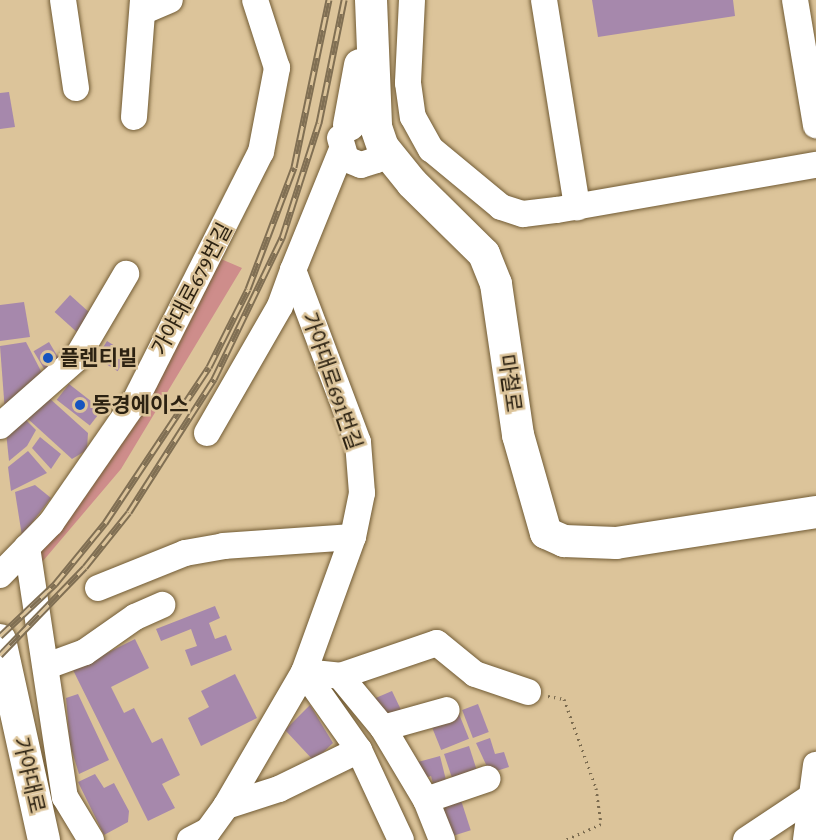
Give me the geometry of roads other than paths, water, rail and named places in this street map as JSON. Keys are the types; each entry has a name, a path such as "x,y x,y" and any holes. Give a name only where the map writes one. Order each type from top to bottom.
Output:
{"main road":[{"path":"362,138 371,1"},
{"name":"마철로","path":"362,138 412,183 484,254 496,284 518,435 546,533 564,541 616,543 816,512"},
{"name":"가야대로","path":"0,640 10,727 44,840"}],"street":[{"path":"63,0 76,88"},
{"path":"134,117 144,6 170,0"},
{"name":"가야대로679번길","path":"0,575 51,524 134,403 175,314 225,230 261,152 277,68 255,0"},
{"path":"412,0 408,83 413,117 431,149 501,207 523,214 577,207 816,165"},
{"path":"544,0 577,207"},
{"path":"795,0 816,124"},
{"path":"207,433 280,306 293,270 362,138"},
{"name":"가야대로691번길","path":"190,840 208,831 226,806 304,672 353,537 362,493 358,442 293,270"},
{"path":"2,426 76,359 126,274"},
{"path":"98,588 195,552 353,537"},
{"path":"27,547 47,666 65,797 91,840"},
{"path":"47,666 85,652 135,617 162,605"},
{"path":"304,672 340,676 437,643 475,674 528,692"},
{"path":"304,672 359,750 401,840"},
{"path":"340,676 383,728 426,800 442,840"},
{"path":"383,728 447,710"},
{"path":"226,806 279,789 359,750"},
{"path":"806,840 816,765"},
{"path":"426,800 487,779"},
{"path":"746,840 811,797"}],"railway":[{"path":"0,636 55,584 105,523 209,367 248,289 294,167 329,0"},
{"path":"0,655 85,567 129,512 214,379 282,238 319,123 344,0"}],"place":[{"name":"플렌티빌","path":"48,358"},
{"name":"동경에이스","path":"80,405"}]}
